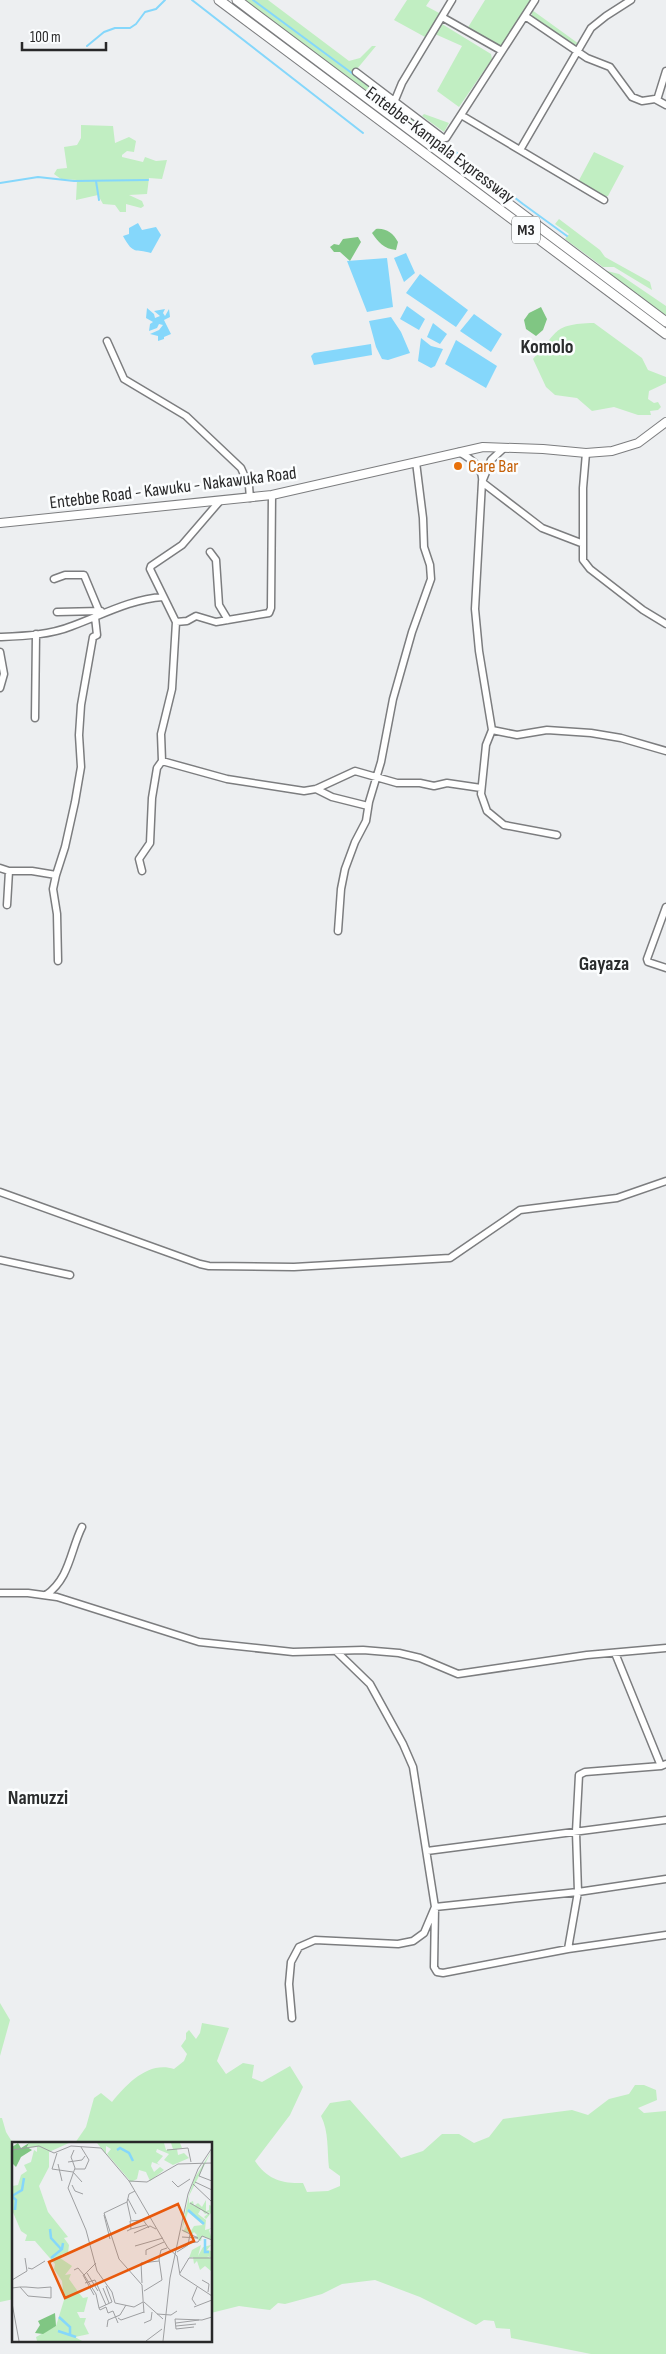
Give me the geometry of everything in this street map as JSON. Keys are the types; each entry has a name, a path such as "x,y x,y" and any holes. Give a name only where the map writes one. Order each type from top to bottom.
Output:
{"highway":[{"name":"Entebbe-Kampala Expressway","path":"219,0 666,334"},
{"name":"Entebbe-Kampala Expressway","path":"236,0 666,322"}],"main road":[{"name":"Entebbe Road - Kawuku - Nakawuka Road","path":"0,524 272,495 483,447 586,454 612,452 630,446 647,437 666,422"}],"street":[{"path":"395,100 402,83 452,0"},
{"path":"356,72 444,138 461,115 535,0"},
{"path":"520,150 576,51 595,24 631,0"},
{"path":"525,16 590,60 612,68 632,97 642,101 657,100 666,105"},
{"path":"442,17 502,51"},
{"path":"657,100 666,71"},
{"path":"461,115 604,200"},
{"path":"108,341 124,380 186,416 241,468 249,486 250,498"},
{"path":"482,482 491,460 504,448"},
{"path":"459,452 476,465 483,477 475,609 478,651 492,730 486,745 480,788 487,811 504,825 557,835"},
{"path":"586,454 581,542 582,560 643,610 666,624"},
{"path":"338,931 341,889 345,869 355,842 366,822 368,806 402,667 430,579 430,565 424,547 423,518 416,462"},
{"path":"482,482 537,525 581,542"},
{"path":"176,622 187,621 196,616 216,622 267,615 271,611 272,495"},
{"path":"142,871 139,860 150,844 152,798 157,768 162,761 161,734 172,689 176,622 150,572 151,566 182,545 219,502"},
{"path":"210,552 216,560 219,605 228,620"},
{"path":"54,579 66,575 84,576 100,613 97,635 93,636 91,644 81,705 79,735 81,767 69,831 53,889 57,914 58,961"},
{"path":"0,637 36,634 71,627 100,613 163,596"},
{"path":"57,612 100,613"},
{"path":"35,718 36,634"},
{"path":"0,652 4,674 0,688"},
{"path":"492,730 517,734 547,730 591,733 622,738 666,752"},
{"path":"162,761 226,779 280,789 304,791 316,789 352,771 397,783 420,783 434,786 447,783 480,788"},
{"path":"316,789 332,797 368,806"},
{"path":"0,868 9,871 32,871 56,875"},
{"path":"7,905 9,871"},
{"path":"666,907 647,959 648,962 666,968"},
{"path":"0,1192 200,1264 210,1266 294,1266 450,1258 520,1210 617,1198 666,1181"},
{"path":"0,1260 70,1275"},
{"path":"46,1595 58,1587 63,1578 82,1527"},
{"path":"0,1593 46,1595 199,1642 265,1650 337,1652 363,1650 399,1653 429,1661 458,1674 587,1655 666,1648"},
{"path":"337,1652 370,1684 403,1744 413,1767 435,1908 434,1966 440,1973 568,1949 666,1935"},
{"path":"568,1949 578,1892 576,1832 579,1775 585,1772 664,1765 615,1653"},
{"path":"427,1850 666,1820"},
{"path":"435,1908 578,1892 666,1879"},
{"path":"292,2018 289,1984 291,1962 299,1947 315,1940 398,1944 413,1941 424,1933 435,1908"}],"green space":[{"path":"245,0 268,0 349,61 360,58 372,46 376,46 357,69 394,101 390,109"},
{"path":"407,0 430,0 426,6 441,14 425,37 394,20"},
{"path":"485,0 533,0 502,46 496,46 467,29"},
{"path":"532,10 579,44 577,48 532,19"},
{"path":"442,24 491,54 492,59 459,107 437,91 462,46 435,34"},
{"path":"396,103 444,139 441,144 392,111"},
{"path":"424,114 449,123 444,132 422,116"},
{"path":"81,125 113,126 115,143 129,137 136,141 134,152 127,151 122,157 143,162 145,157 156,161 167,160 162,179 149,178 147,194 129,195 142,201 144,206 141,208 126,204 126,212 120,212 115,205 103,204 98,195 76,200 77,180 61,179 54,174 57,169 67,168 64,147 77,145 81,138"},
{"path":"594,152 624,166 608,196 604,197 578,182"},
{"path":"559,219 600,250 605,257 650,282 652,290 614,267 603,267 565,239 569,234 555,224"},
{"path":"376,229 386,230 394,236 398,242 396,250 385,247 379,242 372,233"},
{"path":"358,237 361,242 350,261 340,252 334,252 330,247 334,244 339,245 343,239"},
{"path":"603,270 619,274 666,306 666,317"},
{"path":"541,307 547,319 543,330 536,336 526,329 524,320 529,313"},
{"path":"594,323 642,358 648,370 666,377 666,383 649,391 648,399 654,403 658,402 661,407 658,410 650,411 651,415 638,415 614,407 592,411 577,398 555,395 546,387 533,359 552,336 562,328 570,325"},
{"path":"0,2003 10,2020 0,2056"},
{"path":"202,2023 229,2028 217,2061 226,2074 243,2063 254,2065 252,2078 262,2082 290,2066 303,2087 290,2115 255,2161 265,2172 276,2179 288,2183 303,2183 307,2192 328,2191 340,2186 340,2176 329,2168 327,2135 321,2116 330,2103 350,2100 401,2158 423,2151 442,2134 459,2134 474,2143 489,2137 503,2119 572,2110 588,2115 609,2099 629,2094 635,2085 644,2085 656,2090 657,2100 638,2108 644,2113 666,2111 666,2354 591,2354 511,2338 510,2329 496,2328 494,2321 484,2320 476,2325 420,2297 375,2280 342,2284 322,2294 285,2304 278,2303 270,2310 239,2306 212,2313 212,2142 76,2142 86,2127 94,2098 101,2093 112,2102 124,2088 147,2071 164,2067 174,2069 184,2061 187,2054 181,2046 186,2039 186,2033 189,2030 196,2039 200,2033"},
{"path":"0,2118 2,2118 6,2132 12,2142 12,2299 0,2302"}],"water":[{"path":"138,223 142,230 156,227 161,235 151,253 132,249 123,236 129,234 129,228"},
{"path":"406,253 415,273 404,282 394,258"},
{"path":"387,258 393,307 367,312 347,261"},
{"path":"420,274 468,310 456,327 406,293"},
{"path":"407,306 425,319 419,330 400,319"},
{"path":"147,308 154,314 155,318 160,316 154,311 165,309 163,313 165,316 169,309 170,317 164,320 171,334 158,341 158,336 150,334 159,330 163,325 159,324 157,328 149,331 150,324 153,322 146,318"},
{"path":"474,314 502,334 491,352 460,331"},
{"path":"391,317 401,332 410,353 388,360 382,359 376,347 369,321"},
{"path":"433,323 447,334 440,344 427,337"},
{"path":"421,338 431,346 443,349 435,366 431,368 418,361"},
{"path":"456,340 497,366 486,388 445,364"},
{"path":"371,344 372,355 314,365 311,356 314,353"}],"waterway":[{"path":"87,46 104,32 115,28 130,28 136,24 145,12 156,9 165,0"},
{"path":"192,0 363,133"},
{"path":"253,0 372,88"},
{"path":"405,113 567,236"},
{"path":"0,183 38,177 74,181 148,180"},
{"path":"96,181 99,200"}],"place":[{"name":"Care Bar","path":"458,466"}],"district":[{"name":"Komolo","path":"547,347"},
{"name":"Gayaza","path":"604,964"},
{"name":"Namuzzi","path":"38,1798"}]}
